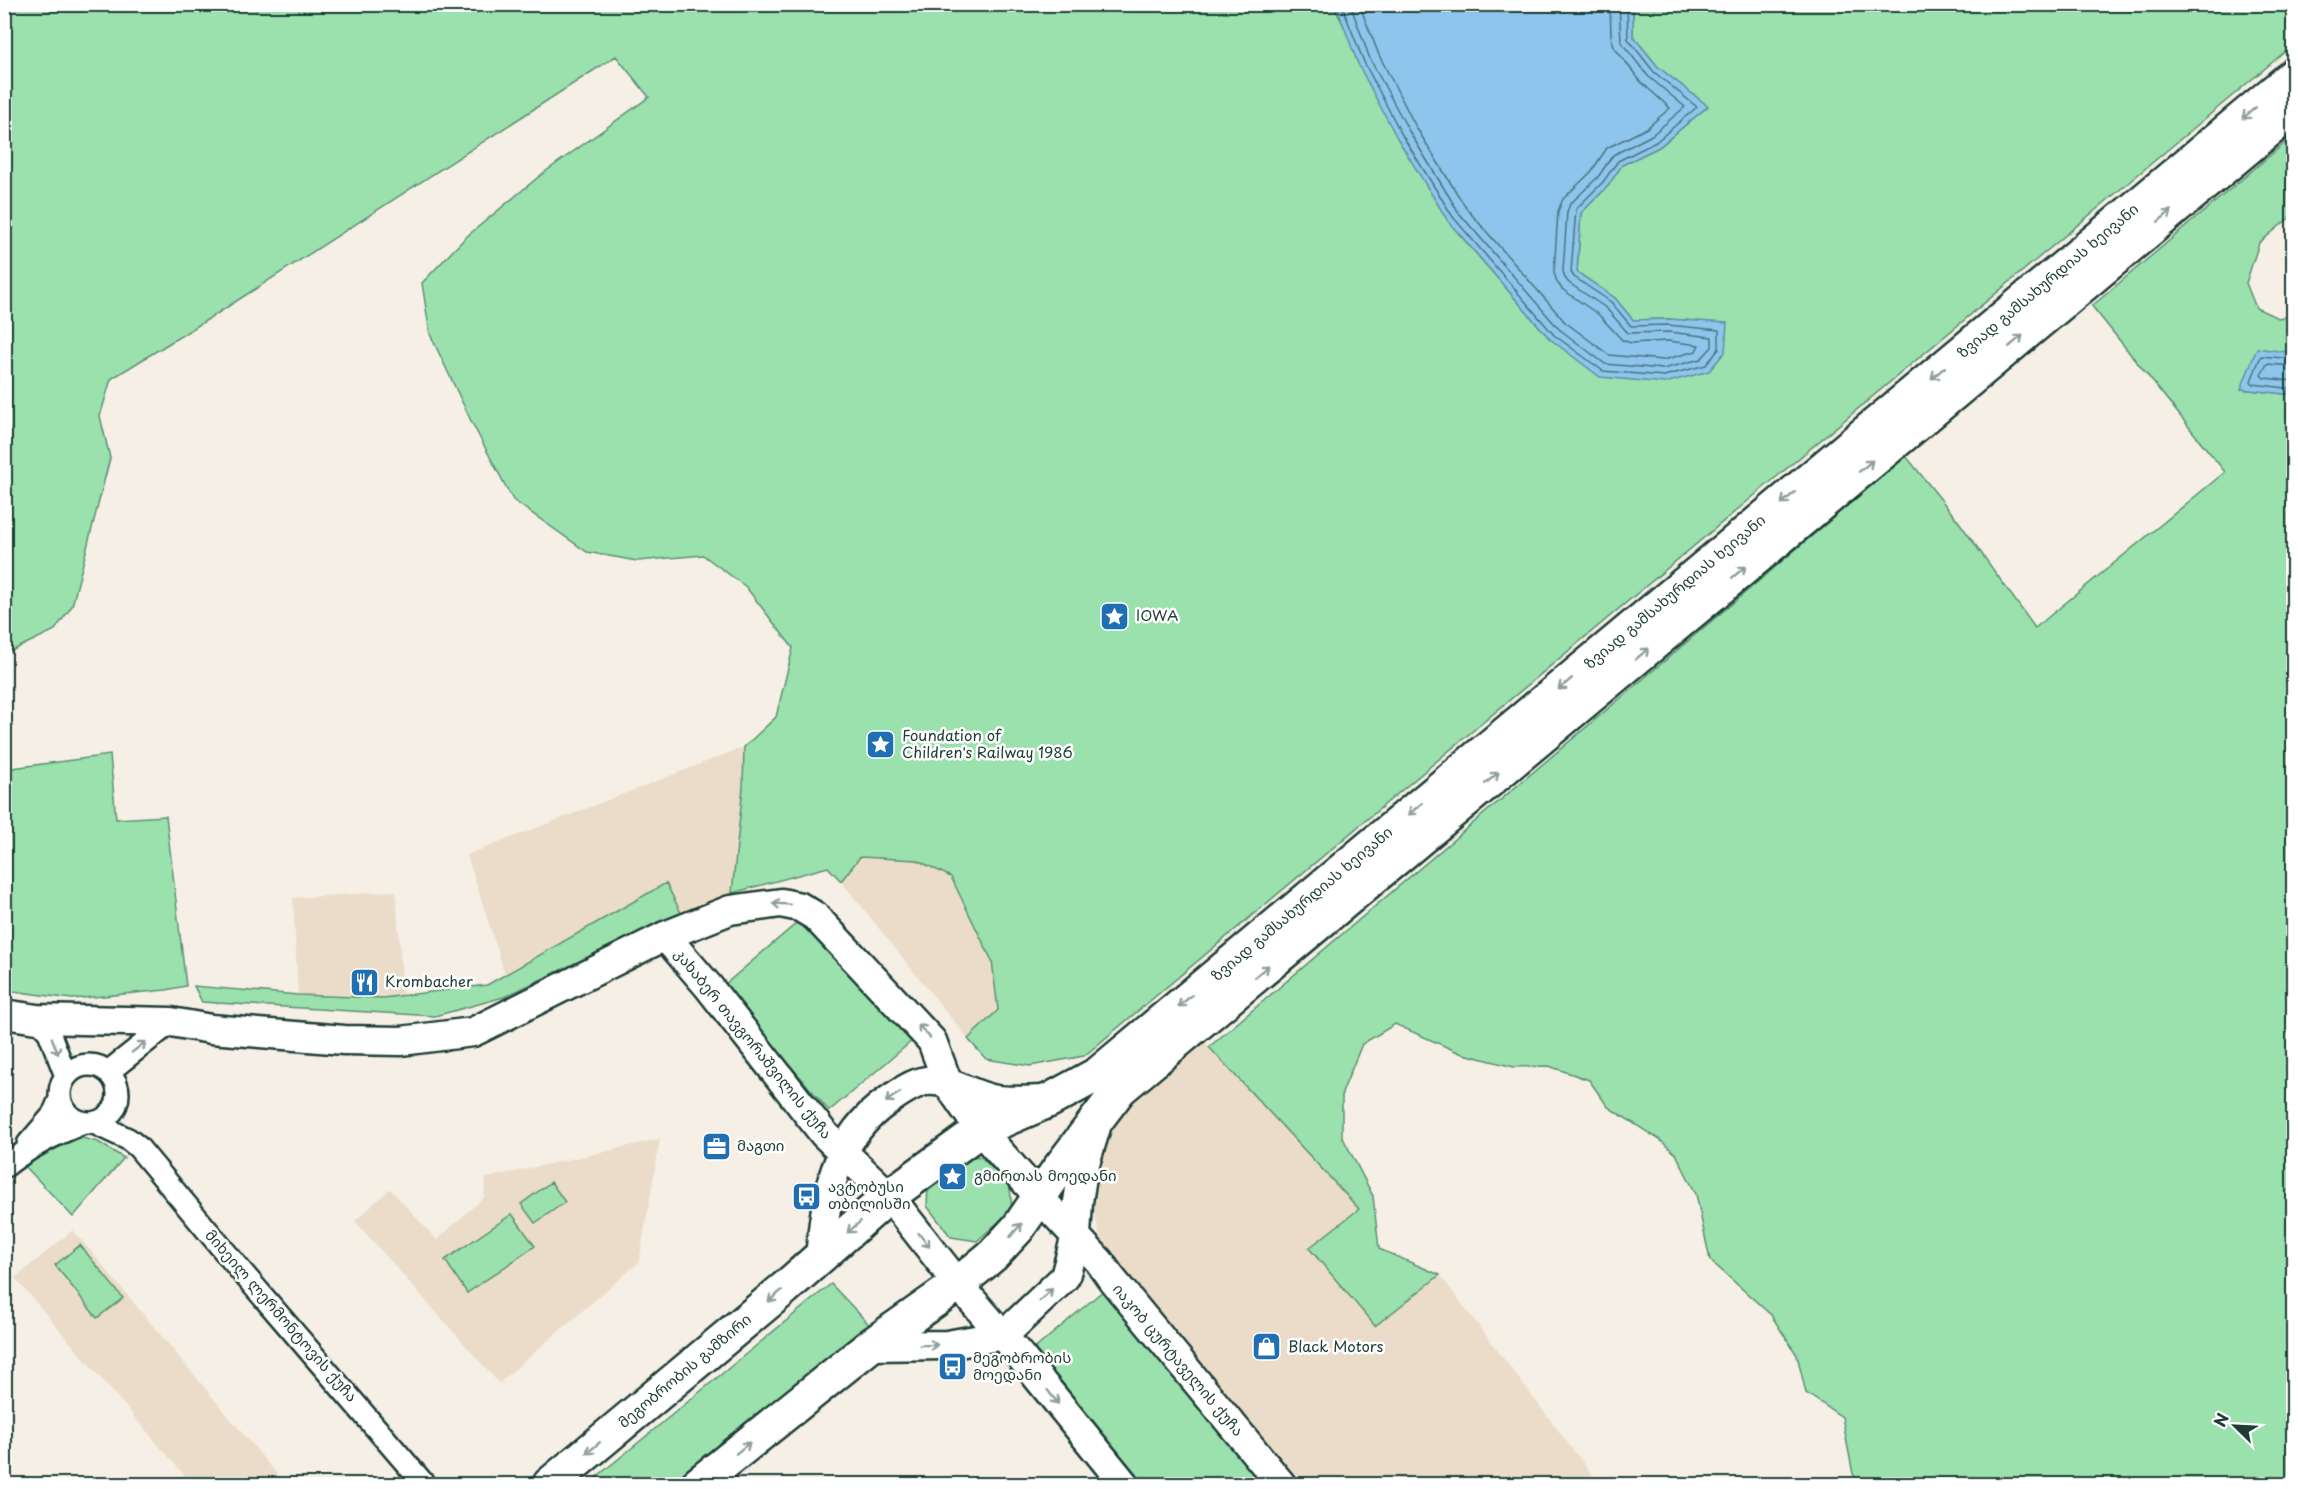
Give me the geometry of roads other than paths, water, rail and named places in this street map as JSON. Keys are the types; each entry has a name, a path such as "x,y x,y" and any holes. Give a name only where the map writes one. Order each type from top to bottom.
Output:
{"main road":[{"name":"ზვიად გამსახურდიას ხეივანი","path":"1101,1114 1120,1089 2294,75"},
{"name":"ზვიად გამსახურდიას ხეივანი","path":"1765,534 2294,109"},
{"name":"ზვიად გამსახურდიას ხეივანი","path":"1050,1100 1098,1074 1698,590"},
{"name":"კახაბერ თავგორაშვილის ქუჩა","path":"4,1014 38,1019 171,1022 211,1029 345,1040 401,1041 473,1032 665,936 730,910 781,903 800,907 815,916 932,1041 948,1084"},
{"name":"კახაბერ თავგორაშვილის ქუჩა","path":"665,936 708,986 824,1134 842,1151"},
{"path":"820,1258 827,1204 842,1151 857,1128 877,1108 900,1092 926,1081 948,1084 996,1100 1050,1100"},
{"path":"948,1084 980,1130 1076,1235"},
{"path":"820,1258 889,1196 980,1130 1050,1100"},
{"path":"698,1485 870,1346 958,1284 993,1255 1040,1198 1058,1170 1101,1114"},
{"path":"870,1346 947,1345 1004,1335 1065,1277 1076,1235 1083,1170 1089,1144 1101,1114"},
{"path":"842,1151 889,1196 958,1284 1004,1335 1124,1485"},
{"name":"იაკობ ცურტაველის ქუჩა","path":"1076,1235 1100,1261 1110,1278 1281,1485"},
{"name":"მეგობრობის გამზირი","path":"550,1485 820,1258"}],"street":[{"path":"38,1019 49,1032 66,1076"},
{"path":"108,1072 171,1022"},
{"path":"84,1065 94,1065 108,1072 118,1091 116,1106 106,1118 47,1138 11,1161 53,1115 66,1076 84,1065"},
{"name":"მიხეილ ლერმონტოვის ქუჩა","path":"118,1091 125,1121 138,1147"},
{"path":"60,1098 65,1111 73,1119 89,1123"},
{"name":"მიხეილ ლერმონტოვის ქუჩა","path":"89,1123 128,1139 138,1147 424,1485"}],"water":[{"path":"1333,5 1610,5 1633,7 1633,36 1658,67 1708,106 1659,147 1622,165 1608,186 1581,213 1577,272 1615,298 1633,320 1668,319 1727,323 1725,352 1709,371 1665,383 1600,377 1550,339 1448,221 1397,138 1358,64 1337,8"},
{"path":"2257,348 2293,353 2293,395 2241,389"}],"place":[{"name":"IOWA","path":"1115,616"},
{"name":"Foundation of Children's Railway 1986","path":"881,745"},
{"name":"Krombacher","path":"364,982"},
{"name":"მაგთი","path":"716,1146"},
{"name":"გმირთას მოედანი","path":"953,1176"},
{"name":"ავტობუსი თბილისში","path":"807,1196"},
{"name":"Black Motors","path":"1267,1347"},
{"name":"მეგობრობის მოედანი","path":"952,1367"}]}
